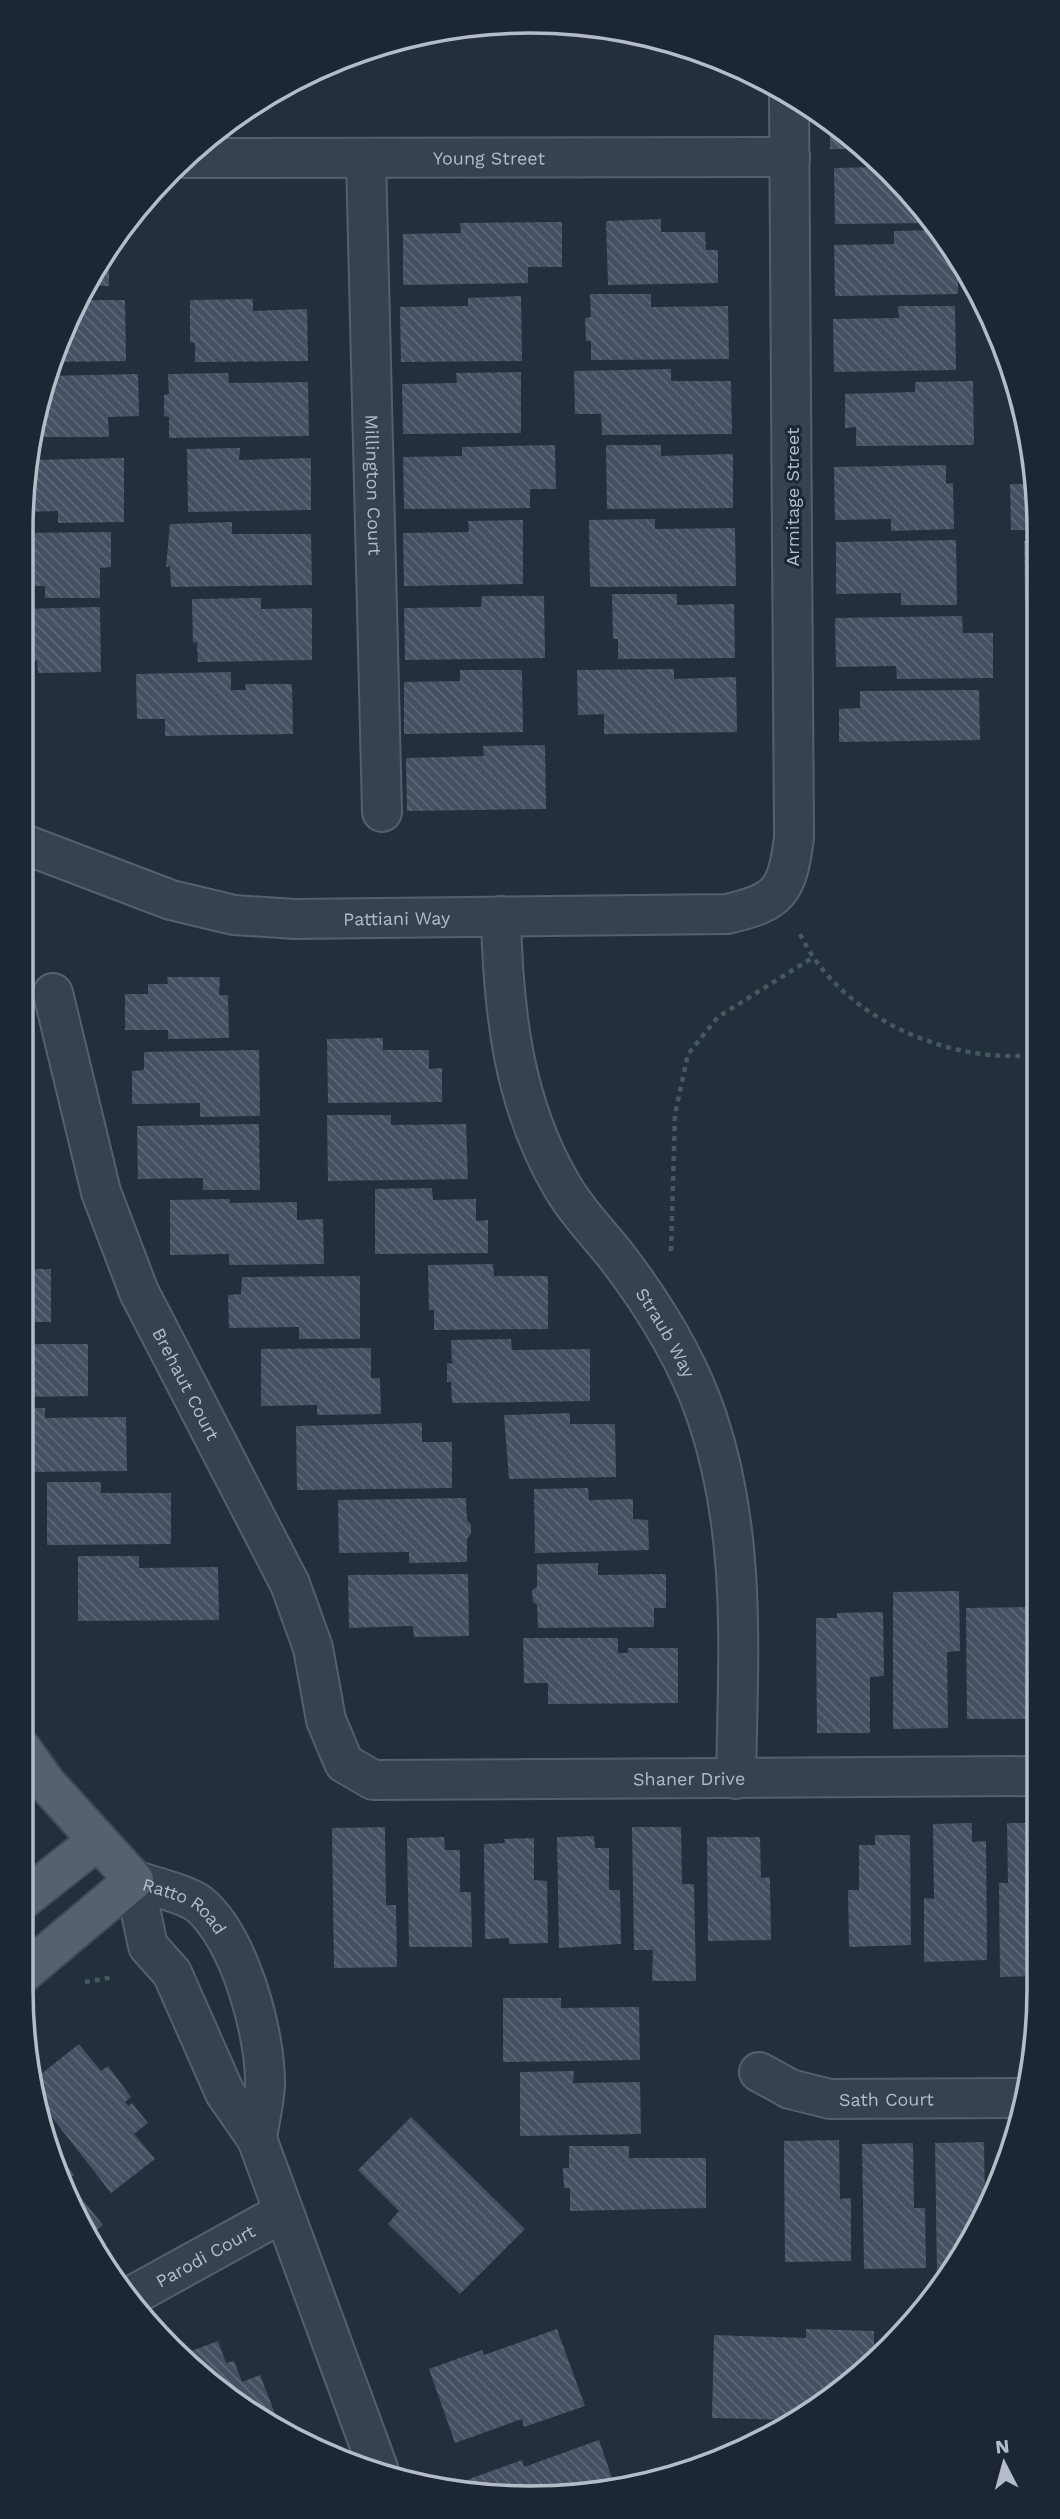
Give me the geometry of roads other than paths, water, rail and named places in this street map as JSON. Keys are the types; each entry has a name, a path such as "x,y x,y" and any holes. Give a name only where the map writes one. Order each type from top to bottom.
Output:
{"main road":[{"path":"33,1765 46,1783 134,1880 33,1965"},
{"path":"33,1891 97,1840"}],"street":[{"name":"Armitage Street","path":"780,892 790,867 794,838 789,107"},
{"name":"Young Street","path":"201,158 790,157"},
{"name":"Millington Court","path":"366,158 382,812"},
{"name":"Pattiani Way","path":"33,848 171,900 234,915 295,919 727,914 757,907 780,892"},
{"name":"Straub Way","path":"501,916 503,983 511,1046 530,1122 562,1188 619,1259 669,1335 707,1416 730,1497 738,1582 736,1779"},
{"name":"Brehaut Court","path":"52,993 106,1205 139,1292 290,1584 313,1648 326,1720 344,1763"},
{"name":"Shaner Drive","path":"344,1763 373,1780 1027,1776"},
{"name":"Ratto Road","path":"134,1880 198,1903 218,1925 242,1971 254,2007 265,2086 257,2139"},
{"name":"Ratto Road","path":"134,1880 148,1946 172,1973 225,2093 257,2139 282,2214 375,2461"},
{"name":"Sath Court","path":"759,2072 790,2089 830,2099 1014,2098"},
{"name":"Parodi Court","path":"137,2293 282,2214"}]}
